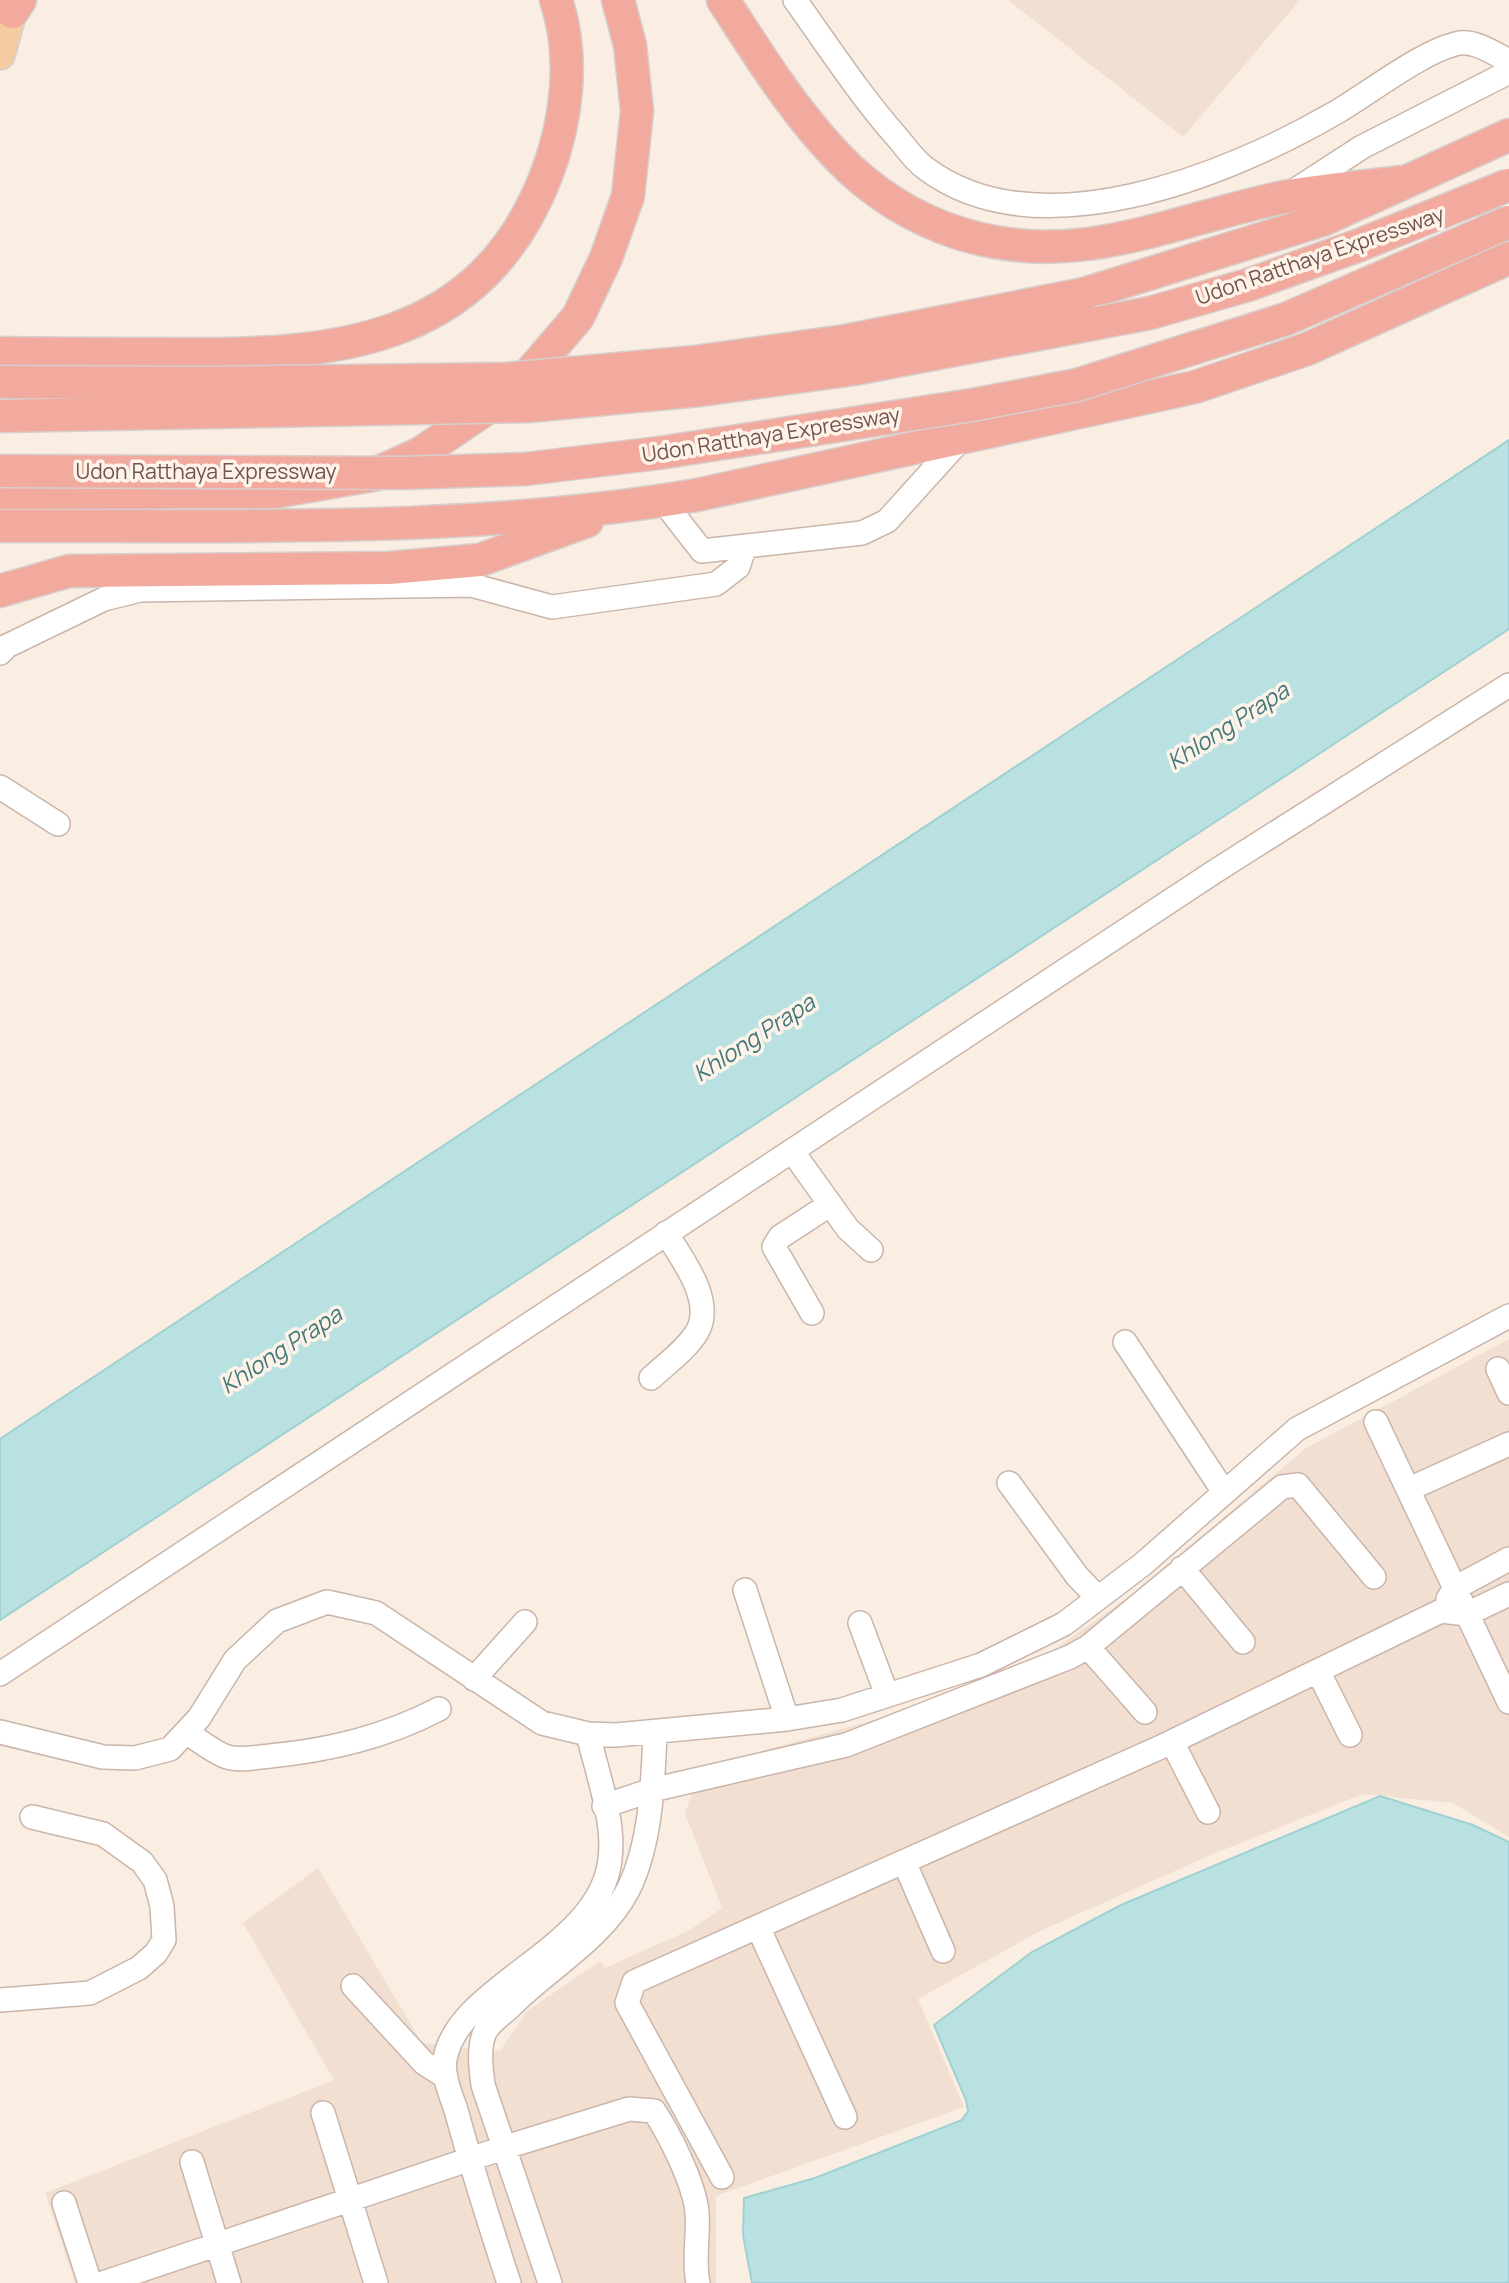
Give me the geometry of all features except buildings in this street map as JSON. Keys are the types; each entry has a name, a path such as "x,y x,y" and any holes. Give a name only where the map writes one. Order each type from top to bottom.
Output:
{"highway":[{"path":"0,353 299,353 370,338 413,322 456,299 491,267 520,228 542,186 559,143 566,97 565,47 555,0"},
{"path":"0,493 198,495 274,492 373,475 421,453 518,387 578,317 606,258 628,196 637,111 629,45 618,0"},
{"path":"723,0 776,83 825,144 868,184 918,218 973,239 1030,247 1089,243 1286,197 1399,183"},
{"path":"0,382 204,383 506,379 695,362 845,341 1084,294 1322,220 1509,135"},
{"name":"Udon Ratthaya Expressway","path":"0,415 529,406 701,390 853,369 1150,313 1309,263 1509,185"},
{"name":"Udon Ratthaya Expressway","path":"0,471 403,473 526,469 673,451 972,405 1077,385 1286,319 1509,222"},
{"path":"0,526 486,522 663,501 1195,387 1307,349 1509,258"},
{"path":"0,591 69,571 389,568 480,559 553,536 618,508"}],"main road":[{"path":"0,55 16,4"}],"street":[{"path":"795,0 877,114 924,167 960,187 1002,201 1063,205 1162,190 1259,153 1334,114 1450,46 1474,44 1509,61"},
{"path":"1286,197 1362,147 1509,72"},
{"path":"663,501 702,551 862,533 887,521 961,439"},
{"path":"0,653 7,646 104,599 140,590 471,585 552,607 716,584 738,567 745,546"},
{"path":"0,1674 1214,872 1509,685"},
{"path":"0,787 58,824"},
{"path":"792,1152 848,1229 872,1250"},
{"path":"811,1313 774,1247 780,1237 829,1205"},
{"path":"651,1378 696,1334 703,1313 687,1267 666,1233"},
{"path":"0,1732 103,1757 135,1758 170,1749 199,1718 235,1660 277,1620 327,1602 376,1613 542,1723 588,1734 655,1733 787,1719 842,1710 981,1665 1064,1624 1143,1564 1297,1429 1509,1316"},
{"path":"1125,1342 1224,1492"},
{"path":"1498,1369 1509,1393"},
{"path":"1376,1422 1509,1702"},
{"path":"1409,1489 1509,1444"},
{"path":"1009,1483 1077,1576 1098,1598"},
{"path":"604,1806 652,1790 846,1745 1070,1657 1088,1647 1272,1494 1291,1485 1298,1485 1306,1493 1374,1577"},
{"path":"1441,1611 1455,1588 1509,1559"},
{"path":"1182,1568 1243,1642"},
{"path":"745,1590 787,1719"},
{"path":"722,2177 627,2003 634,1982 905,1864 1172,1742 1441,1611 1467,1614 1509,1594"},
{"path":"474,1679 525,1622"},
{"path":"860,1623 887,1695"},
{"path":"1088,1647 1144,1713"},
{"path":"1318,1671 1350,1735"},
{"path":"186,1732 229,1757 244,1759 309,1752 370,1738 397,1730 439,1709"},
{"path":"550,2283 483,2085 480,2060 485,2032 538,1979 599,1929 628,1889 641,1850 652,1790 655,1733"},
{"path":"509,2283 468,2160 444,2060 452,2039 477,2009 579,1923 605,1885 611,1858 604,1806 588,1734"},
{"path":"1172,1742 1208,1812"},
{"path":"0,2000 90,1993 139,1968 156,1953 164,1940 162,1906 155,1880 142,1862 121,1844 103,1834 32,1818"},
{"path":"905,1864 943,1951"},
{"path":"758,1927 845,2117"},
{"path":"353,1986 424,2063 446,2077"},
{"path":"103,2283 506,2147 629,2109 654,2110 663,2123 696,2208 698,2283"},
{"path":"323,2113 376,2283"},
{"path":"192,2162 229,2283"},
{"path":"64,2203 90,2283"}],"shaded area":[{"path":"1008,0 1300,0 1183,137"},
{"path":"1509,1339 1509,1837 1453,1803 1363,1794 1213,1854 1038,1932 918,1999 964,2107 716,2196 716,2283 75,2283 45,2193 334,2080 243,1923 318,1868 422,2043 500,2051 527,2011 600,1961 605,1968 690,1930 722,1908 685,1813 701,1768 928,1705 1032,1665 1130,1596 1306,1448"}],"water":[{"name":"Khlong Prapa","path":"1509,440 1509,629 0,1620 0,1439"},
{"path":"1380,1796 1473,1825 1509,1842 1509,2283 752,2283 743,2235 744,2198 815,2178 962,2120 968,2111 966,2100 934,2025 1032,1952 1121,1905"}]}
